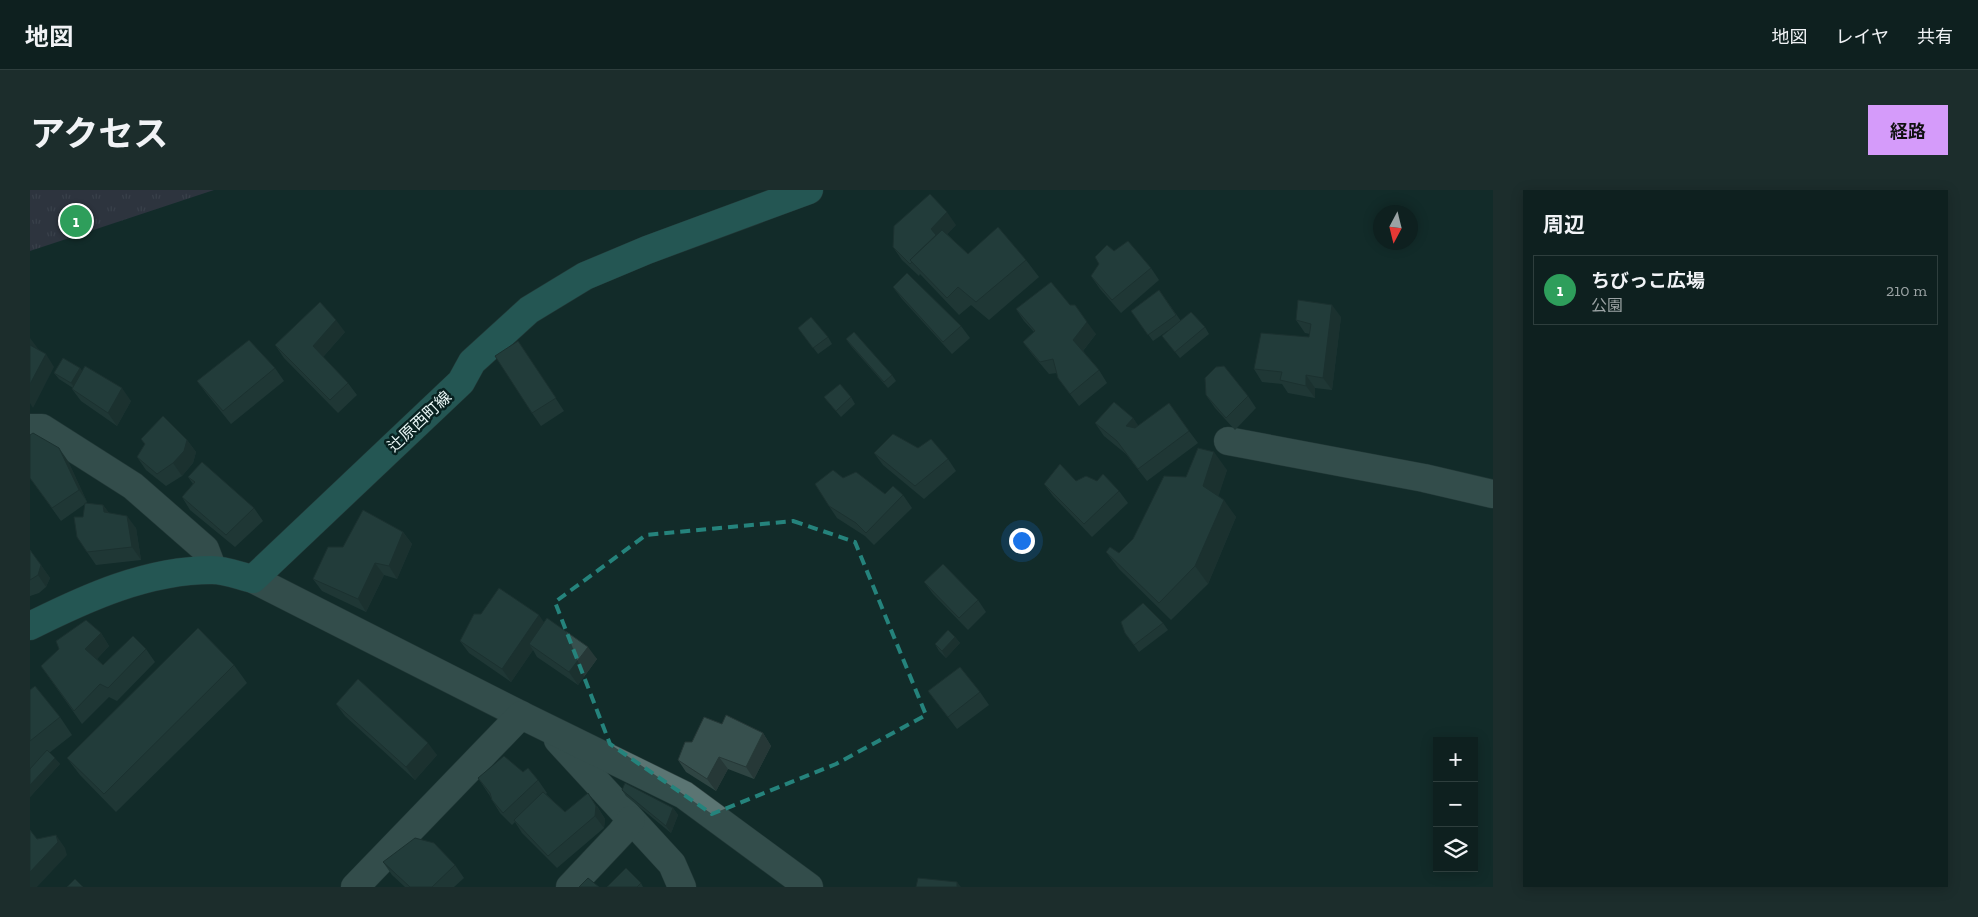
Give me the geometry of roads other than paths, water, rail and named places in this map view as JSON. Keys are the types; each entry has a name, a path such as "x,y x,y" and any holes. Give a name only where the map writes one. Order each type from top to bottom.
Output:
{"main road":[{"name":"辻原西町線","path":"253,580 461,382 472,362 529,310 586,276 647,250 809,190"},
{"path":"30,626 101,592 162,575 213,570 253,580"}],"street":[{"path":"30,428 42,428 133,486 204,549 213,570"},
{"path":"1228,441 1424,478 1493,494"},
{"path":"253,580 546,728 684,795 809,887"},
{"path":"370,882 521,715"},
{"path":"546,728 672,864 682,887"},
{"path":"570,887 631,820"}],"place":[{"name":"ちびっこ広場","path":"76,221"}]}
